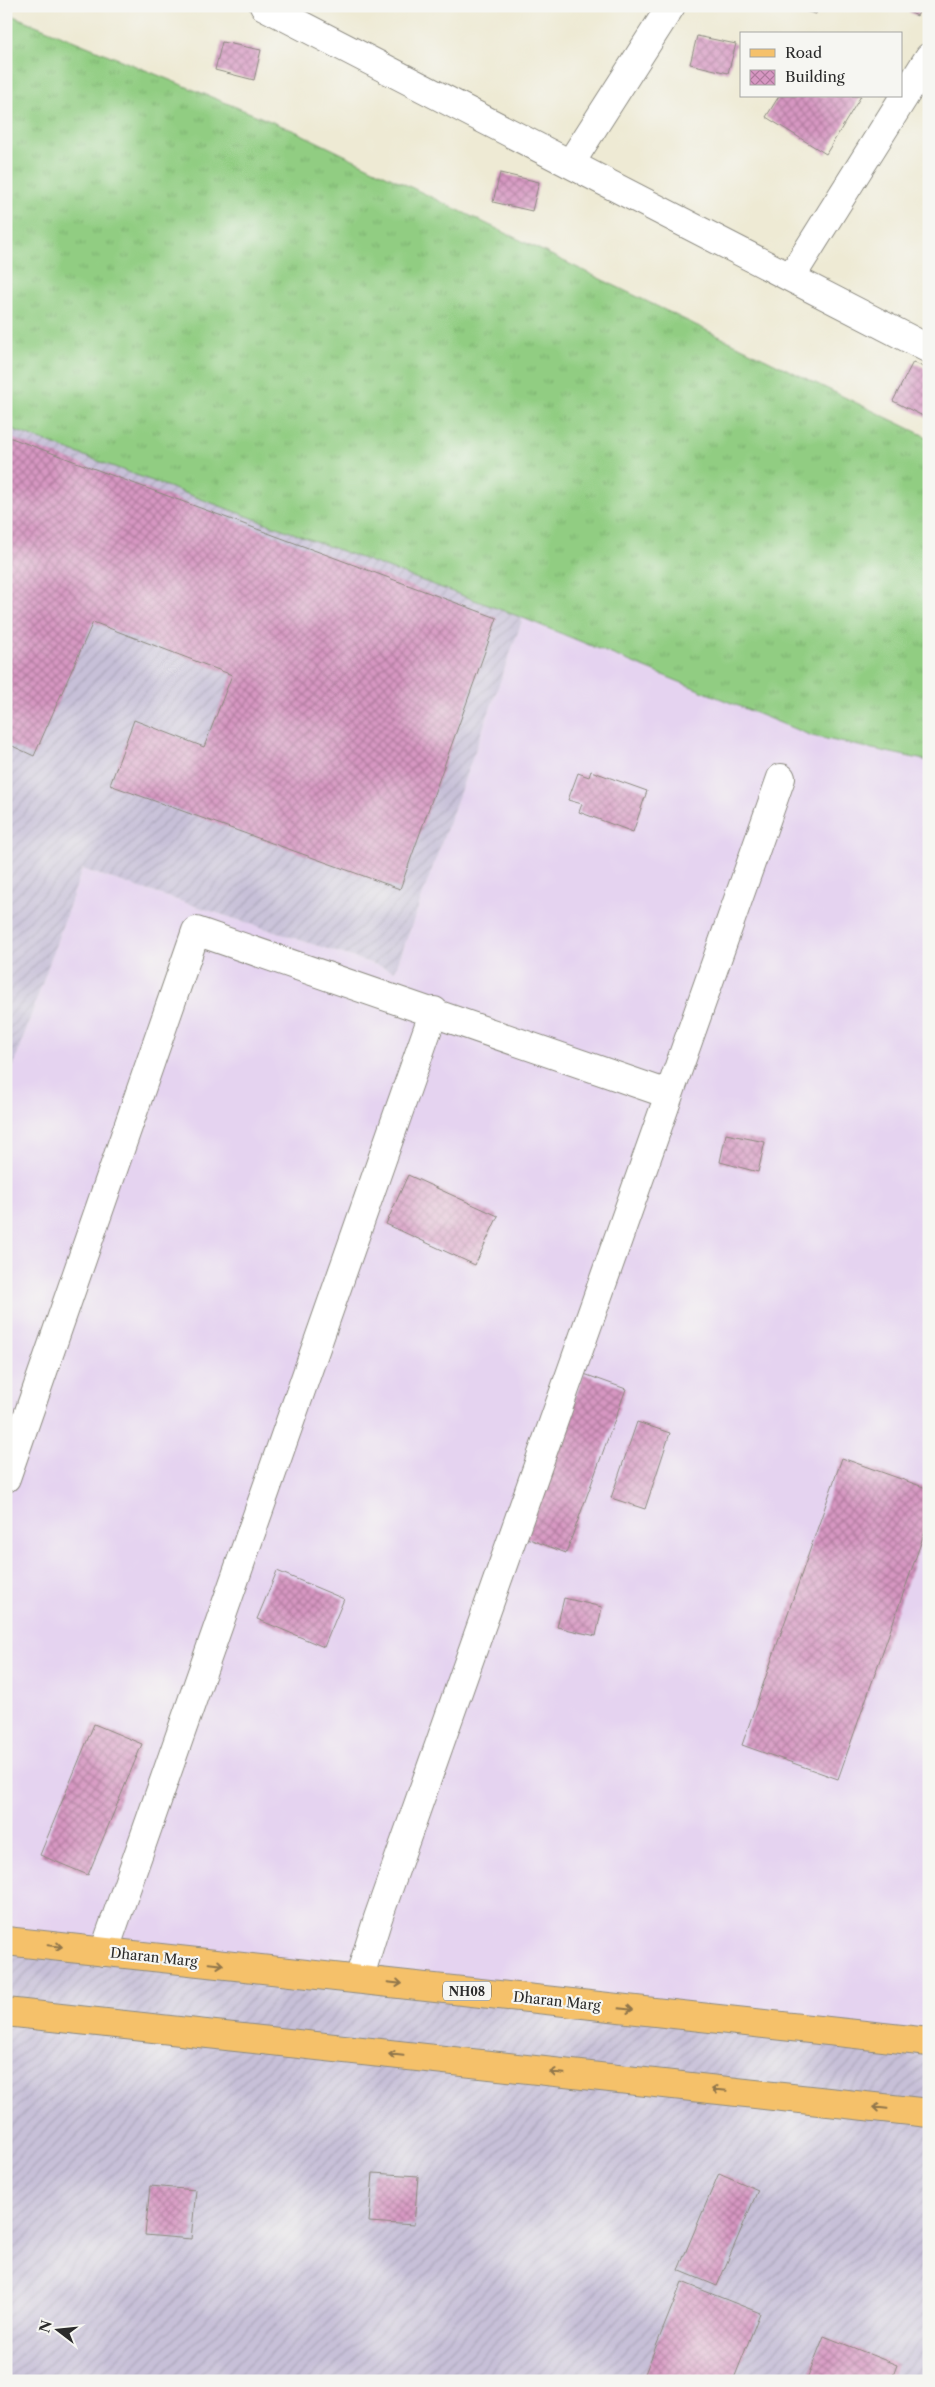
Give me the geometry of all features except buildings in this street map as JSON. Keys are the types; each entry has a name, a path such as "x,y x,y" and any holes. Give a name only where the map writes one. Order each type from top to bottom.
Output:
{"main road":[{"name":"Dharan Marg","path":"6,1941 929,2042"},
{"path":"6,2012 929,2113"}],"street":[{"path":"570,164 671,6"},
{"path":"276,9 570,164 929,349"},
{"path":"790,278 929,57"},
{"path":"359,1979 381,1909 781,778"},
{"path":"6,1478 196,931 434,1011 668,1094"},
{"path":"104,1952 434,1011"}],"shaded area":[{"path":"6,427 523,618 395,971 82,869 6,1087"},
{"path":"523,618 812,736 929,761 929,2042 6,1941 6,1087 82,869 395,971"},
{"path":"12,1941 929,2042 929,2381 6,2381 6,1989"}],"green space":[{"path":"6,13 297,132 929,438 929,761 812,736 523,618 6,427"}]}
